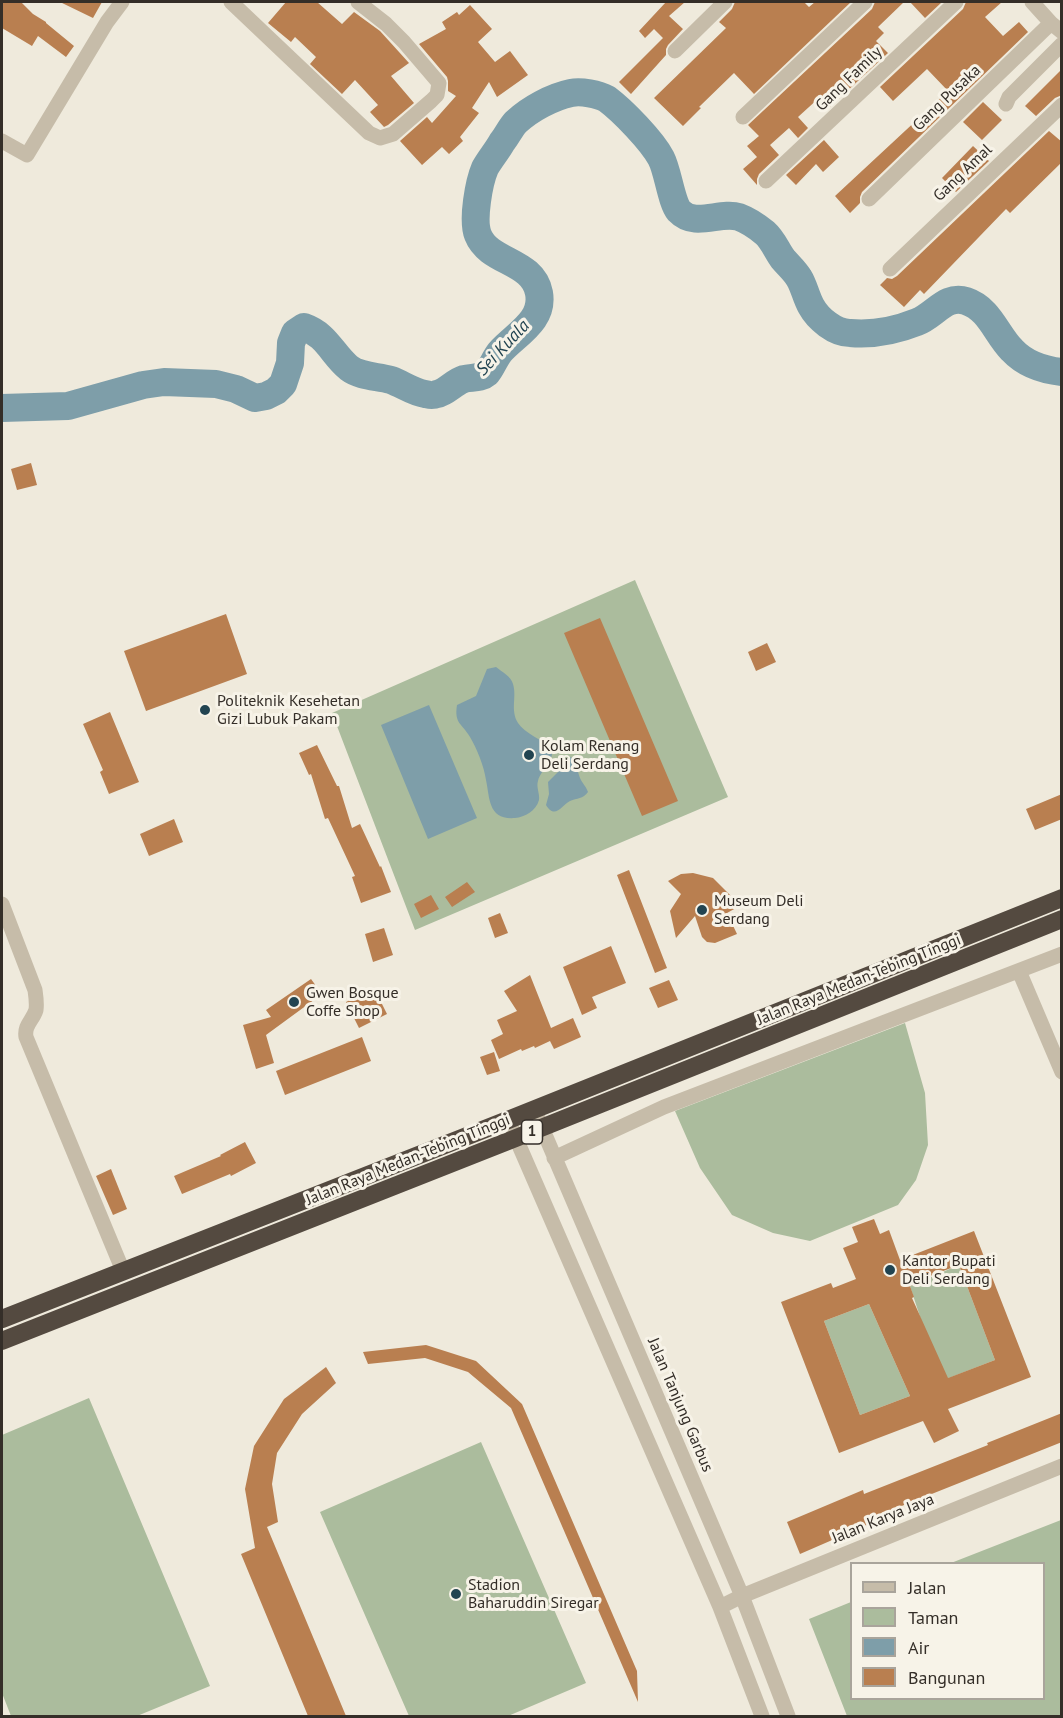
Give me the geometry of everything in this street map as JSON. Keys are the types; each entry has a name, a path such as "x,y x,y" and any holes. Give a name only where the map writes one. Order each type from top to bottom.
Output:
{"highway":[{"name":"Jalan Raya Medan-Tebing Tinggi","path":"2,1319 508,1120 1062,898"},
{"name":"Jalan Raya Medan-Tebing Tinggi","path":"2,1341 542,1128 1062,919"}],"street":[{"path":"2,141 27,155 107,22 122,2"},
{"path":"231,2 369,133 380,138 393,134 431,101 436,95 439,83 404,42 358,2"},
{"path":"675,51 725,2"},
{"path":"743,117 865,2"},
{"name":"Gang Family","path":"766,181 956,2"},
{"path":"1032,2 1056,28"},
{"name":"Gang Pusaka","path":"869,199 1056,28"},
{"path":"1006,104 1009,97 1062,44"},
{"name":"Gang Amal","path":"890,269 1062,105"},
{"path":"2,904 37,999 35,1012 26,1027 26,1037 123,1271"},
{"path":"554,1158 664,1107 1062,954"},
{"path":"1019,970 1062,1072"},
{"name":"Jalan Tanjung Garbus","path":"534,1109 742,1596 788,1716"},
{"path":"508,1120 720,1607 762,1716"},
{"name":"Jalan Karya Jaya","path":"720,1607 1062,1466"}],"green space":[{"name":"Kolam Renang Deli Serdang","path":"635,580 728,797 415,930 332,713"},
{"path":"905,1023 925,1093 928,1145 916,1180 898,1205 810,1241 773,1233 732,1215 700,1168 675,1111"},
{"path":"959,1265 995,1360 941,1381 910,1286"},
{"path":"869,1304 910,1396 860,1415 824,1321"},
{"path":"89,1398 210,1686 137,1716 11,1716 2,1693 2,1435"},
{"path":"481,1442 586,1683 508,1716 409,1716 320,1512"},
{"path":"1061,1520 1061,1716 847,1716 809,1619 850,1602 850,1700 1045,1700 1045,1562 954,1562"}],"water":[{"path":"496,667 512,681 514,713 518,723 553,749 550,760 538,781 538,804 530,813 515,818 500,816 492,807 480,758 457,716 457,705 476,696 487,669"},
{"path":"429,705 477,818 428,839 381,725"},
{"path":"571,757 588,792 558,810 552,811 546,805 549,794 548,782 558,772 564,761"}],"building":[{"path":"2,2 21,2 74,46 66,57 38,36 32,46 2,28"},
{"path":"60,2 102,2 93,18"},
{"path":"286,2 317,2 342,24 354,12 380,31 409,63 391,76 414,103 384,127 370,112 378,105 355,80 342,94 310,64 316,57 295,37 291,42 268,23"},
{"path":"666,2 685,2 669,16 683,29 668,45 666,55 631,94 619,82 663,38 654,29 645,38 639,31"},
{"path":"735,2 804,2 809,7 815,2 851,2 754,94 734,73 683,126 654,98 726,28 719,22 732,9"},
{"path":"875,2 904,2 878,27 884,33 876,41 888,53 830,107 820,97 798,117 808,128 798,138 789,128 770,145 779,155 759,174 757,185 743,169 757,157 747,146 759,136 748,125 872,9"},
{"path":"910,2 942,2 925,18"},
{"path":"966,2 1002,2 985,17 1003,36 1019,22 1028,32 862,192 860,203 850,213 835,196 948,91 927,69 893,101 880,87 963,9"},
{"path":"470,5 492,29 478,42 495,62 510,51 528,75 497,97 489,82 472,108 479,113 460,137 463,141 449,154 442,147 422,165 400,141 427,117 432,123 456,96 448,91 447,77 419,44 446,29 442,22 457,12 459,15"},
{"path":"1062,69 1062,95 1055,98 1036,116 1025,106"},
{"path":"983,102 1002,120 982,140 963,122"},
{"path":"1049,131 1062,142 1062,162 1010,213 1006,209 924,294 920,290 904,307 880,285 887,278 892,279 897,276"},
{"path":"824,140 839,157 823,172 816,164 796,185 786,175"},
{"path":"973,146 989,161 956,192 942,178"},
{"path":"31,463 37,485 17,490 11,469"},
{"path":"226,614 247,674 146,711 124,651"},
{"path":"600,618 678,801 642,816 564,633"},
{"path":"767,643 776,662 756,671 748,652"},
{"path":"110,712 139,782 109,794 100,772 103,770 83,724"},
{"path":"317,745 339,786 352,828 360,824 391,892 361,903 352,877 355,876 328,818 325,819 311,774 309,775 299,753"},
{"path":"1062,794 1062,819 1035,830 1026,809"},
{"path":"174,819 183,842 149,856 140,834"},
{"path":"629,870 667,968 655,973 617,875"},
{"name":"Museum Deli Serdang","path":"693,873 713,878 731,896 736,908 727,913 737,934 715,943 707,942 702,937 695,916 676,938 670,911 681,894 668,881 681,874"},
{"path":"467,882 475,892 452,907 445,897"},
{"path":"431,895 439,909 421,918 414,904"},
{"path":"500,913 508,933 495,938 488,918"},
{"path":"384,928 393,955 373,962 365,934"},
{"path":"611,946 626,983 592,997 597,1008 582,1015 563,967"},
{"path":"530,975 551,1028 573,1018 581,1037 554,1049 550,1041 535,1048 534,1046 522,1051 521,1049 499,1059 491,1040 503,1034 497,1020 517,1011 504,991"},
{"path":"311,979 322,994 266,1035 274,1063 256,1069 243,1025 271,1017 266,1010"},
{"path":"669,980 678,1000 658,1008 649,988"},
{"path":"374,988 387,1014 359,1028 346,1002"},
{"path":"362,1037 371,1061 285,1095 276,1071"},
{"path":"494,1052 500,1071 487,1075 480,1057"},
{"path":"245,1142 256,1163 231,1176 230,1174 182,1194 174,1176 221,1156"},
{"path":"111,1169 127,1209 113,1215 96,1176"},
{"path":"874,1219 880,1234 889,1230 900,1260 974,1231 1031,1377 948,1409 959,1431 934,1443 923,1421 839,1453 781,1302 831,1283 833,1288 856,1279 843,1248 858,1242 852,1227","holes":["959,1265 995,1360 948,1378 912,1298 914,1297 910,1286","869,1304 910,1396 860,1415 824,1321"]},
{"path":"426,1345 476,1361 522,1404 637,1671 638,1702 511,1408 468,1372 425,1358 368,1364 363,1352"},
{"path":"326,1367 336,1383 302,1414 277,1453 272,1484 278,1522 267,1527 346,1716 308,1716 241,1554 255,1548 245,1489 254,1446 284,1399"},
{"path":"1062,1413 1062,1442 874,1517 876,1521 800,1554 787,1522 863,1490 864,1494 988,1445 987,1443"}],"waterway":[{"name":"Sei Kuala","path":"2,408 68,406 143,385 164,382 216,384 236,389 255,398 266,396 283,384 290,363 291,343 295,333 304,327 318,335 343,363 354,371 391,380 421,393 435,395 460,380 484,375 489,371 500,352 533,319 537,312 539,293 535,282 528,274 491,251 478,235 476,211 483,174 516,122 542,104 575,92 594,94 607,99 629,118 657,151 666,170 676,206 685,216 700,219 739,217 765,233 799,278 814,311 833,328 858,333 893,330 923,319 952,300 966,301 987,316 1006,344 1017,355 1041,368 1062,372"}],"place":[{"name":"Politeknik Kesehetan Gizi Lubuk Pakam","path":"205,710"},
{"name":"Kolam Renang Deli Serdang","path":"529,755"},
{"name":"Museum Deli Serdang","path":"702,910"},
{"name":"Gwen Bosque Coffe Shop","path":"294,1002"},
{"name":"Kantor Bupati Deli Serdang","path":"890,1270"},
{"name":"Stadion Baharuddin Siregar","path":"456,1594"}]}
